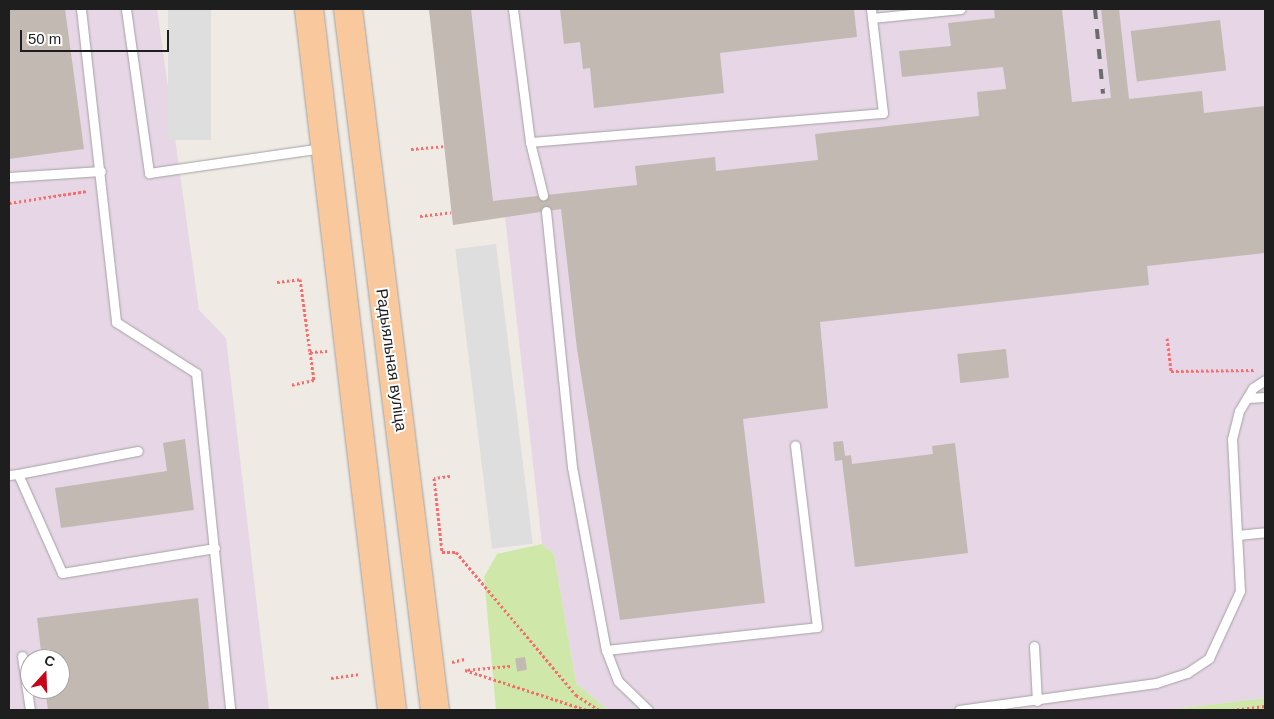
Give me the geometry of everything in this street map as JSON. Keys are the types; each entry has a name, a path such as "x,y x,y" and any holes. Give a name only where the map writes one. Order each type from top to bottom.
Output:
{"main road":[{"path":"310,9 392,710"},
{"name":"Радыяльная вуліца","path":"348,9 435,710"}],"lane":[{"path":"81,9 101,171 116,322 196,374 230,710"},
{"path":"126,9 149,173 327,147"},
{"path":"513,9 530,142 543,195"},
{"path":"530,142 883,113 871,14 961,9"},
{"path":"9,178 101,171"},
{"path":"546,211 572,467 606,650 618,681 648,710"},
{"path":"959,710 1037,701 1156,683 1187,673 1209,658 1240,591 1232,439 1246,398 1265,380"},
{"path":"1246,398 1265,397"},
{"path":"606,650 817,627 794,445"},
{"path":"138,451 13,475 62,573 215,548"},
{"path":"1238,535 1265,532"},
{"path":"1034,646 1037,701"}],"path":[{"path":"412,149 444,146"},
{"path":"9,203 103,189"},
{"path":"420,216 452,212"},
{"path":"277,282 300,279 314,380 291,385"},
{"path":"1167,338 1171,371 1265,370"},
{"path":"450,476 434,478 442,552 456,552 576,695 599,710"},
{"path":"510,666 465,670 587,710"},
{"path":"331,678 360,674"},
{"path":"1232,710 1265,706"}],"shaded area":[{"path":"9,9 157,9 199,310 226,338 269,710 9,710"},
{"path":"168,9 211,9 211,140 168,140"},
{"path":"429,9 1265,9 1265,698 1166,710 608,710 576,683 554,554 542,544 505,216 453,225"},
{"path":"496,244 533,544 492,549 455,249"}],"green space":[{"path":"542,544 554,554 576,683 608,710 496,710 484,577 497,554"},
{"path":"1265,698 1265,710 1166,710"}],"building":[{"path":"9,9 65,9 84,149 9,159"},
{"path":"429,9 471,9 493,201 637,185 635,166 715,157 716,171 818,160 815,134 979,116 977,92 1006,89 1003,67 902,77 899,51 951,46 948,23 995,18 994,9 1062,9 1072,102 1111,98 1101,9 1119,9 1129,99 1202,91 1204,113 1265,106 1265,253 1147,266 1149,285 820,322 828,408 743,419 765,603 620,620 577,349 561,209 453,225"},
{"path":"560,9 854,9 857,37 720,53 724,93 594,108 590,68 583,69 580,42 564,44"},
{"path":"1220,20 1226,71 1137,82 1131,31"},
{"path":"1006,349 1009,378 960,383 957,354"},
{"path":"185,439 194,510 61,528 55,488 167,471 163,443"},
{"path":"843,441 845,456 851,455 852,464 933,454 932,446 955,443 968,553 855,567 842,460 835,461 833,442"},
{"path":"198,598 209,710 48,710 46,699 70,699 70,649 41,649 37,618"},
{"path":"525,657 527,670 517,671 515,659"}],"railway":[{"path":"1095,9 1103,94"}]}
